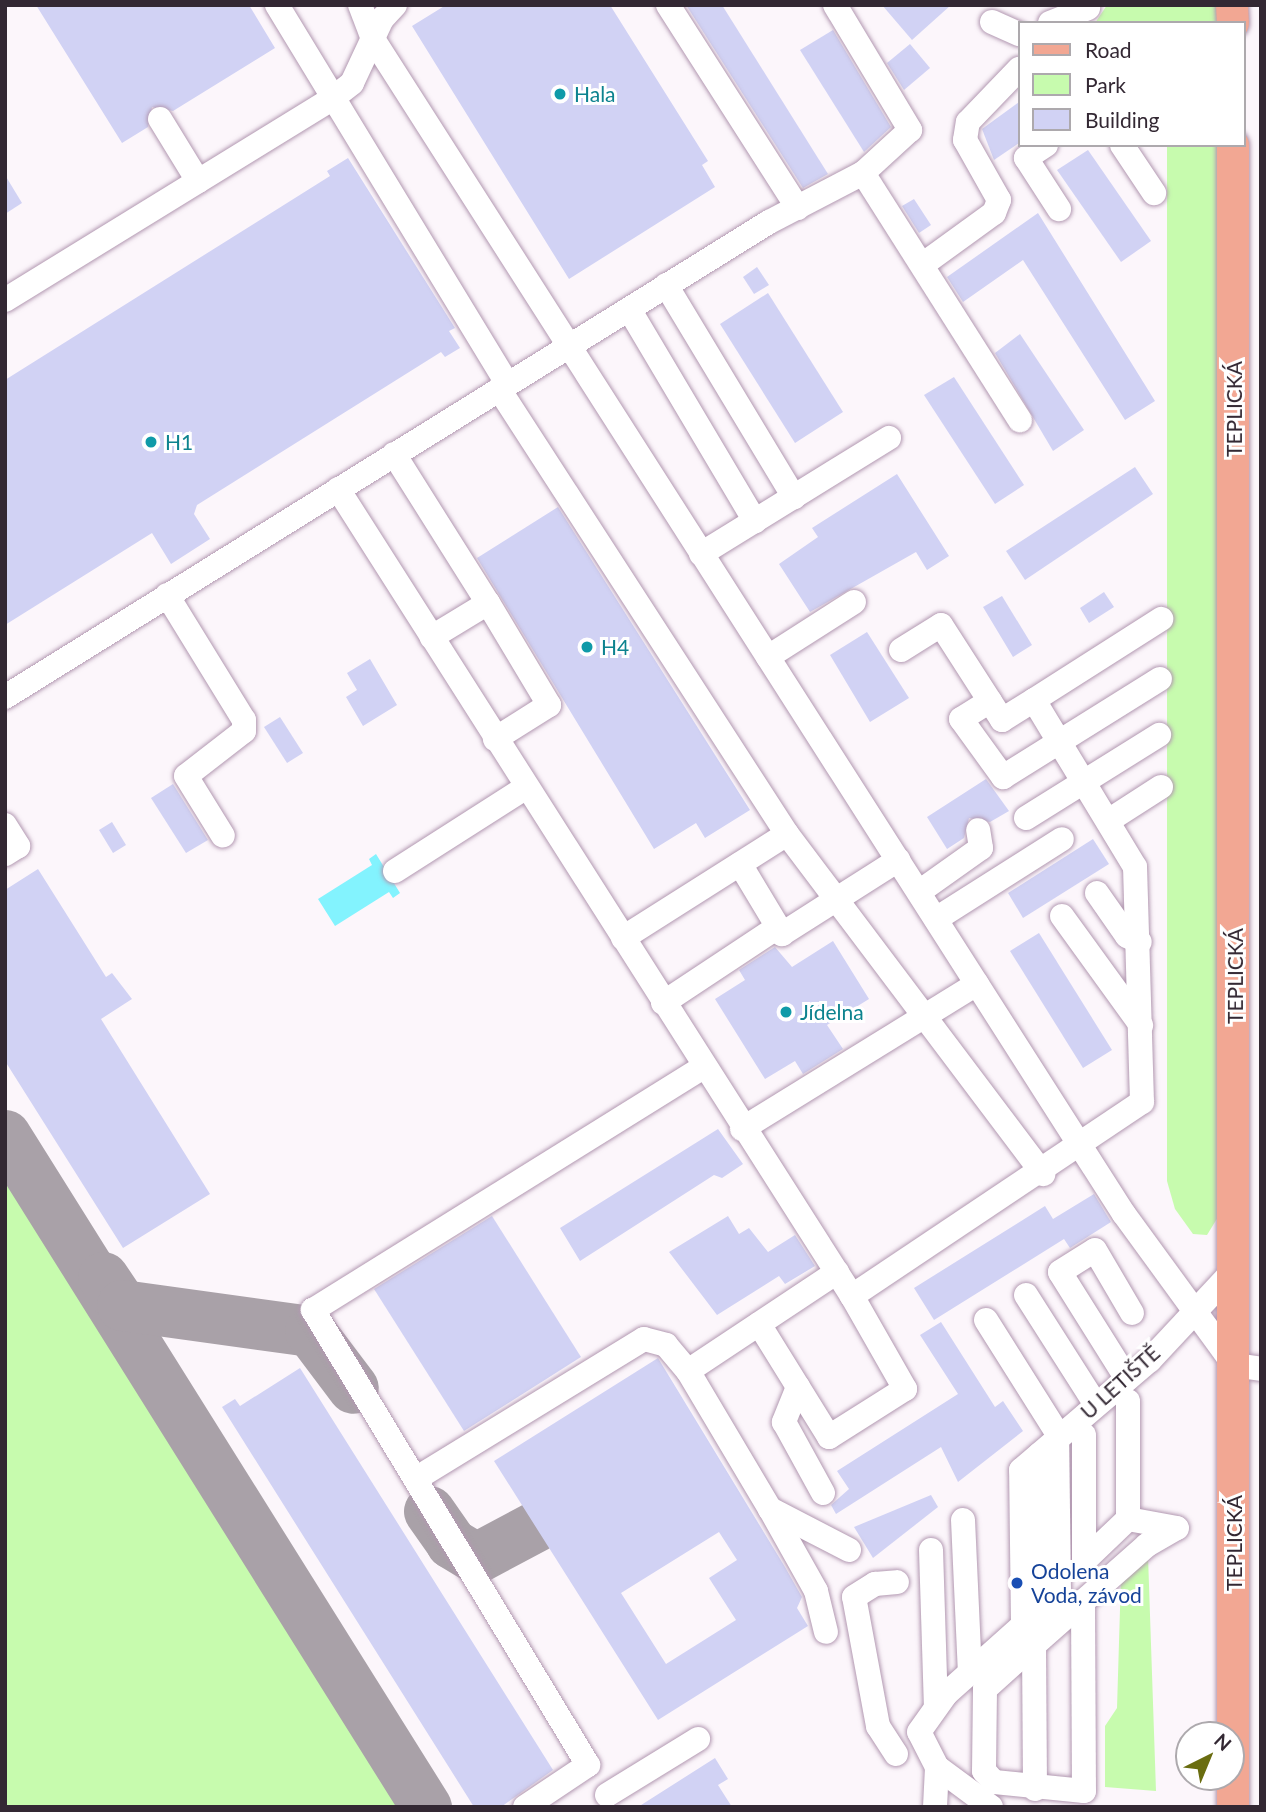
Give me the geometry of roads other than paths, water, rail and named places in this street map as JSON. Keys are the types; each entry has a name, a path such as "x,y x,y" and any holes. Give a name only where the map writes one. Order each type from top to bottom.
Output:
{"main road":[{"name":"TEPLICKÁ","path":"1233,147 1234,1270 1247,1367 1233,1807"}],"lane":[{"path":"277,5 503,387 788,834 920,1016 1043,1174"},
{"path":"360,5 373,39 1082,1147 1194,1308 1247,1367"},
{"path":"5,300 333,98 352,83 373,39 395,5"},
{"path":"668,5 798,208"},
{"path":"5,697 666,285 863,173 909,130 835,5"},
{"path":"1057,21 1086,12"},
{"path":"1070,21 1086,12"},
{"path":"992,22 1018,34"},
{"path":"929,260 994,213 999,200 965,140 968,122 1018,70"},
{"path":"160,119 198,181"},
{"path":"1043,147 1026,158 1059,209"},
{"path":"1123,147 1154,193"},
{"path":"863,173 1020,420"},
{"path":"666,285 794,497"},
{"path":"629,309 755,521"},
{"path":"701,554 889,438"},
{"path":"394,454 549,705 495,739"},
{"path":"338,489 742,1129 837,1272 905,1389 829,1437 759,1324"},
{"path":"167,595 244,720 244,731 186,776 223,836"},
{"path":"768,657 855,602"},
{"path":"432,637 488,603"},
{"path":"901,650 941,625 1002,720 1161,620"},
{"path":"990,701 961,719 1003,778 1160,679"},
{"path":"852,1296 1043,1174 1082,1147 1090,1134 1142,1101 1140,942 1135,867 1034,700"},
{"path":"1026,818 1159,734"},
{"path":"395,871 525,788"},
{"path":"1108,821 1161,788"},
{"path":"5,825 18,846 5,854"},
{"path":"919,892 981,848 978,830"},
{"path":"623,938 788,834"},
{"path":"936,919 1062,839"},
{"path":"740,864 782,934 898,860"},
{"path":"1097,893 1127,936 1140,942"},
{"path":"1062,916 1141,1026"},
{"path":"663,1003 778,928"},
{"path":"742,1129 920,1016 977,984"},
{"path":"698,1739 611,1801 313,1310 703,1067"},
{"path":"1084,1435 1084,1561 1128,1520 1128,1390 1060,1272 1095,1250 1132,1313"},
{"name":"U LETIŠTĚ","path":"1044,1449 1096,1405 1128,1390 1194,1308 1234,1270"},
{"path":"688,1371 837,1272"},
{"path":"1026,1295 1096,1405"},
{"path":"986,1320 1044,1449 1059,1593 1042,1608 1029,1635 985,1689 984,1771 994,1782 1035,1789 1084,1791 1083,1601"},
{"path":"417,1478 644,1339 666,1345 688,1371 816,1591 826,1632"},
{"path":"798,1387 784,1422 823,1493"},
{"path":"1035,1789 1029,1635 1044,1449"},
{"path":"770,1509 849,1550"},
{"path":"963,1520 970,1673"},
{"path":"991,1807 937,1767 919,1732 936,1707 970,1673 1083,1601 1147,1545 1177,1528 1128,1520"},
{"path":"931,1550 936,1707"},
{"path":"896,1754 878,1726 854,1597 875,1584 897,1582"},
{"path":"525,1807 588,1765"},
{"path":"935,1807 937,1767"}],"water":[{"path":"376,854 400,893 393,898 389,892 335,926 318,899 372,865 369,859"}],"place":[{"name":"Hala","path":"560,94"},
{"name":"H1","path":"151,442"},
{"name":"H4","path":"587,647"},
{"name":"Jídelna","path":"786,1012"},
{"name":"Odolena Voda, závod","path":"1017,1583"}]}
